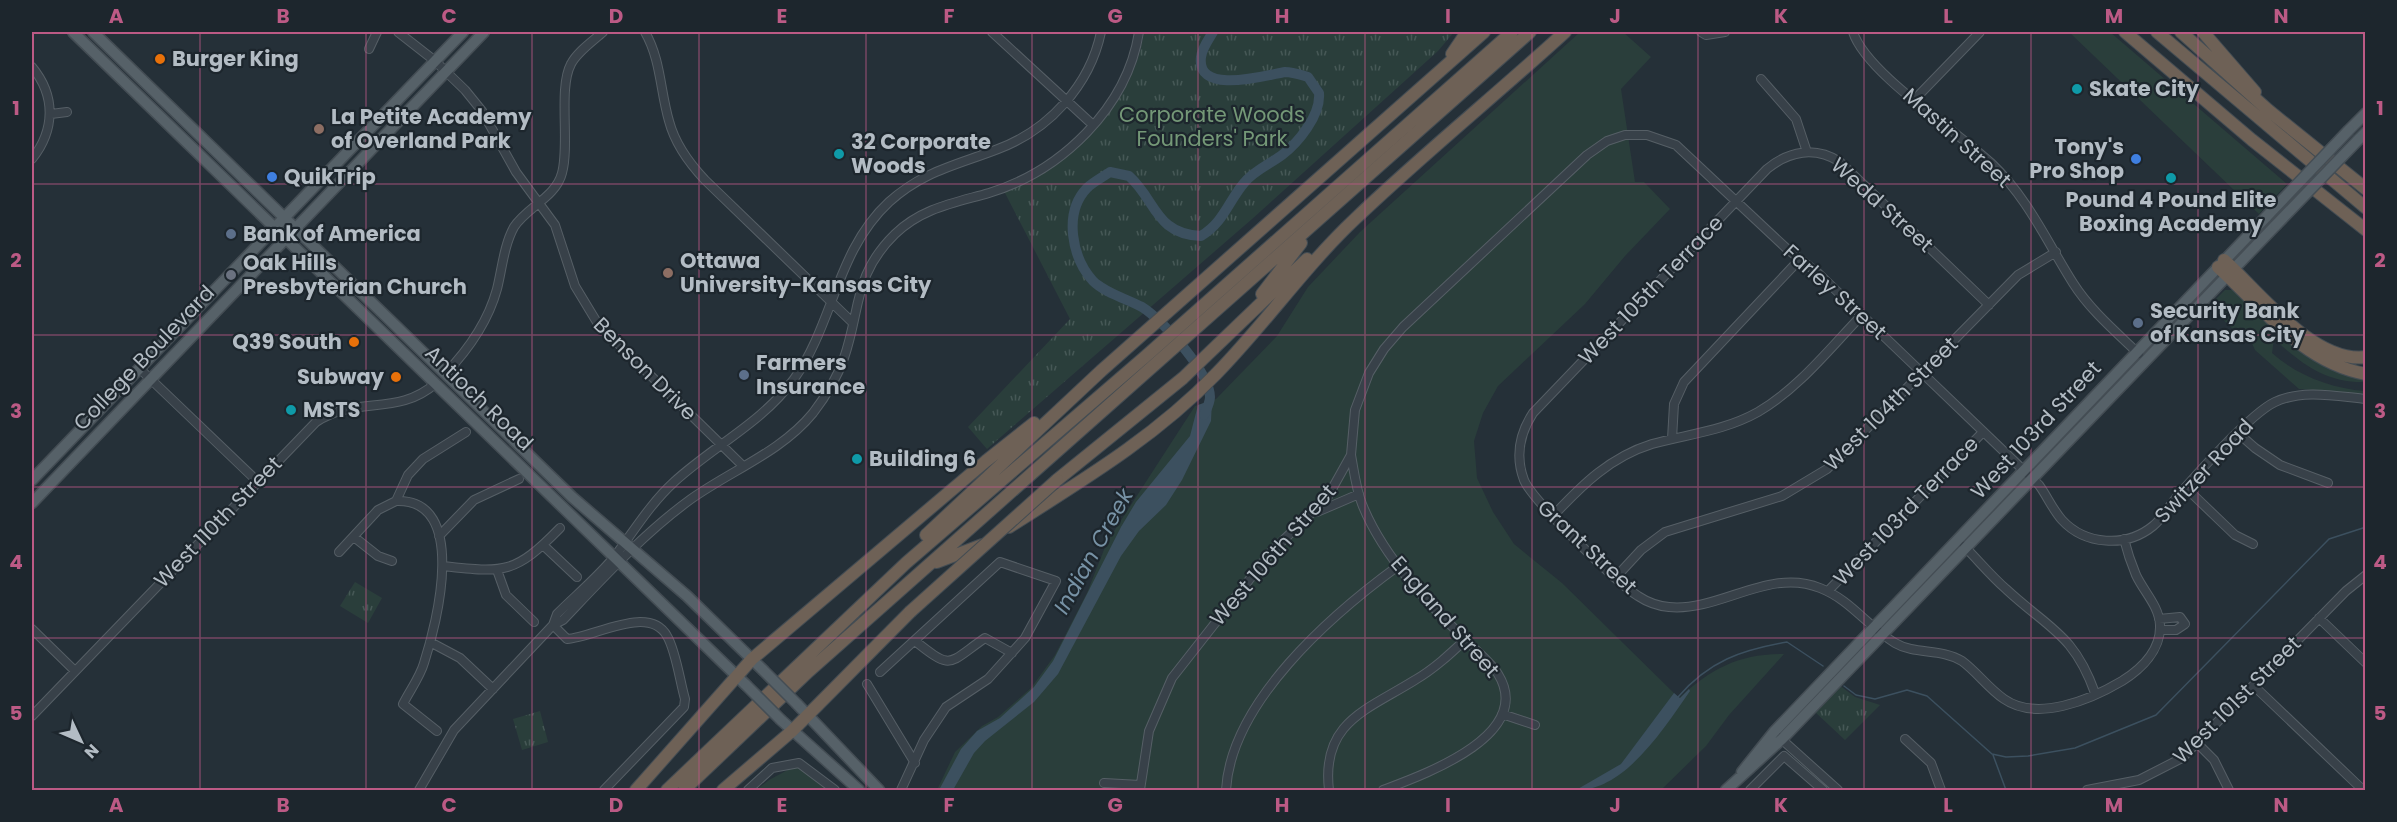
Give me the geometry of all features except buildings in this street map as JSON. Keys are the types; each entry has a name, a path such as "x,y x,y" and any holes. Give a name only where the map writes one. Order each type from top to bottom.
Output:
{"highway":[{"path":"1444,68 1467,32"},
{"path":"906,563 923,538 1101,371 1484,32"},
{"path":"684,790 765,711 930,564 1150,360 1512,32"},
{"path":"1212,305 1318,221 1530,32"},
{"path":"930,564 977,548 1105,468 1163,424 1209,381 1254,333 1316,260 1356,218 1565,32"},
{"path":"2125,32 2252,140 2366,230"},
{"path":"2157,32 2366,208"},
{"path":"2181,32 2268,110 2366,189"},
{"path":"2203,32 2241,73 2268,110"},
{"path":"723,790 792,731 910,612 1057,480 1160,397 1338,228 1356,218"},
{"path":"1233,329 1318,221"},
{"path":"2226,268 2319,346 2343,356 2366,357"},
{"path":"2226,268 2310,352 2334,366 2366,374"},
{"path":"667,790 906,563 1150,360"},
{"path":"636,790 752,659 986,461 1101,371"}],"main road":[{"name":"Antioch Road","path":"73,32 792,731 859,790"},
{"name":"Antioch Road","path":"93,32 572,497 752,659 879,790"},
{"name":"College Boulevard","path":"32,480 463,32"},
{"name":"College Boulevard","path":"32,503 484,32"},
{"name":"West 103rd Street","path":"2027,475 2146,361 2226,268 2267,216 2366,113"},
{"name":"West 103rd Street","path":"1726,790 2027,475 2136,351 2276,225 2362,135"},
{"path":"413,362 422,362 433,371 445,374"},
{"path":"436,383 443,383 459,395 469,396"}],"street":[{"path":"369,49 377,32"},
{"name":"Benson Drive","path":"398,32 446,71 477,105 516,172 539,201 562,240 575,286 588,310 608,334 743,466"},
{"path":"445,374 469,347 483,326 491,308 513,230 539,201 554,189 562,174 566,146 565,95 570,65 603,32"},
{"path":"645,32 656,56 668,121 687,160 852,322"},
{"path":"992,32 1093,125"},
{"path":"419,790 454,730 553,625 557,614 629,546 666,490 761,416 792,381 816,342 832,303 842,270 855,245 889,202 935,171 999,149 1044,123 1067,101 1090,65 1101,32"},
{"path":"629,546 690,500 787,439 821,402 844,357 859,291 868,270 897,232 920,215 942,204 988,193 1032,174 1058,158 1093,125 1122,83 1134,54 1139,32"},
{"path":"1701,32 1706,35 1725,32"},
{"name":"Mastin Street","path":"1853,32 1872,63 1985,158 2012,186 2039,222 2084,298 2146,361"},
{"path":"1915,99 1980,32"},
{"path":"32,67 44,85 51,114 44,140 32,159"},
{"name":"Wedd Street","path":"1761,79 1796,119 1808,152 1825,154 1849,169 1989,304"},
{"path":"51,114 67,112"},
{"name":"Farley Street","path":"1625,135 1647,135 1676,145 1862,315 2027,475"},
{"name":"West 106th Street","path":"1140,788 1149,731 1161,699 1176,672 1271,552 1327,498 1351,455 1353,423 1361,392 1376,359 1392,338 1587,155 1607,141 1625,135"},
{"name":"West 105th Terrace","path":"1519,452 1524,429 1533,413 1737,201 1778,161 1792,154 1808,152"},
{"name":"West 104th Street","path":"1616,577 1646,545 1665,532 1782,496 1811,480 1841,458 2018,275 2056,252"},
{"path":"1672,439 1674,404 1684,382 1800,259"},
{"path":"1553,516 1604,468 1635,451 1672,439 1725,427 1774,402 1795,384 1862,315"},
{"path":"140,369 257,481"},
{"name":"West 110th Street","path":"32,716 309,427 326,415 348,407 403,403 420,396 436,383"},
{"name":"Switzer Road","path":"2027,475 2039,485 2061,519 2079,533 2102,541 2135,537 2153,526 2186,488 2262,410 2286,397 2310,394 2366,399"},
{"path":"396,501 408,475 423,459 466,432"},
{"name":"West 103rd Terrace","path":"1828,591 1983,432"},
{"path":"2238,433 2261,453 2280,465 2328,483"},
{"name":"Grant Street","path":"1519,452 1526,486 1553,516 1637,595 1667,607 1691,606 1776,584 1806,584 1828,591 1852,605 1902,647 1952,656 1970,668 2001,697 2023,708 2048,710 2116,685 2140,669 2152,652 2160,630"},
{"name":"England Street","path":"1351,455 1359,494 1374,529 1398,566 1424,598 1492,666 1502,681 1505,699 1502,714"},
{"path":"439,536 474,500 519,479"},
{"path":"2186,488 2235,535 2253,543"},
{"path":"1313,514 1359,494"},
{"path":"339,552 378,510 396,501 408,501 421,506 432,517 439,536 443,566 424,665 403,704 437,731"},
{"path":"443,566 497,570 523,562 560,528"},
{"path":"354,537 378,556 392,561"},
{"path":"2124,539 2136,574 2152,600 2159,619 2160,630 2176,630 2185,624 2180,617 2159,619"},
{"path":"1962,544 2005,589 2073,646 2086,668 2095,693"},
{"path":"543,545 577,577"},
{"path":"880,672 1000,562 1056,581 1025,638 988,679 946,707 924,740 902,790"},
{"path":"1226,790 1234,746 1255,708 1299,654 1335,615 1398,566"},
{"path":"497,570 506,595 534,622"},
{"name":"West 101st Street","path":"2087,790 2124,784 2154,775 2170,767 2198,744 2319,618 2366,574"},
{"path":"2319,618 2366,663"},
{"path":"553,625 567,639 638,621 654,624 668,636 685,699 684,707 604,790"},
{"path":"32,629 75,671"},
{"path":"915,640 941,661 950,662 985,638 1012,652"},
{"path":"1329,790 1329,757 1338,735 1351,719 1428,672 1466,639"},
{"path":"430,642 459,658 493,688"},
{"path":"867,684 915,763"},
{"path":"2254,686 2362,790"},
{"path":"1383,790 1435,769 1472,747 1493,731 1502,714 1535,725"},
{"path":"1778,736 1838,790"},
{"path":"1905,740 1930,763 1941,790"},
{"path":"2198,744 2220,768 2229,790"},
{"path":"1750,790 1784,756 1823,790"},
{"path":"748,790 772,768 786,763 799,763 835,790"},
{"path":"1104,783 1140,788"}],"green space":[{"name":"Corporate Woods Founders' Park","path":"1144,32 1454,32 1438,51 1252,219 987,449 968,427 1070,319 1004,191 1053,166 1095,130 1113,108 1127,84 1138,59"},
{"path":"1580,32 1623,32 1651,57 1621,89 1635,182 1644,182 1670,209 1625,256 1585,304 1498,386 1483,413 1474,441 1477,478 1493,512 1514,544 1562,583 1679,698 1703,678 1727,665 1753,657 1784,654 1729,715 1706,746 1661,790 937,790 955,752 982,726 998,717 1031,688 1055,655 1087,593 1107,542 1195,406 1216,399 1277,336 1308,287 1360,232"},
{"path":"2069,32 2110,32 2287,184 2259,214"},
{"path":"2225,290 2236,290 2280,333 2309,356 2344,373 2365,379 2365,382 2338,379 2315,370 2274,339 2272,353 2282,361 2316,380 2365,391 2365,394 2299,389 2255,350 2248,335 2242,338 2209,306"},
{"path":"355,582 382,598 368,623 340,606"},
{"path":"1839,685 1855,697 1880,705 1845,740 1814,711"},
{"path":"540,711 548,742 522,750 513,719"},
{"path":"795,766 808,771 829,790 756,790 769,780"}],"water":[{"path":"1212,400 1211,421 1182,480 1166,505 1139,531 1121,556 1058,674 1034,702 985,741 974,753 953,790 939,790 961,749 977,731 1000,718 1034,687 1053,661 1136,502 1190,436 1198,405"},
{"path":"1689,689 1690,691 1655,739 1627,769 1594,788 1576,790 1621,764 1674,693 1680,698"}],"waterway":[{"name":"Indian Creek","path":"1204,415 1210,397 1208,387 1194,361 1173,335 1151,314 1093,281 1080,260 1073,235 1073,222 1075,210 1087,188 1110,172 1129,176 1158,214 1174,229 1186,234 1201,236 1220,218 1248,179 1282,155 1307,128 1319,101 1319,93 1308,77 1285,72 1234,80 1221,80 1209,76 1202,69 1201,57 1213,32"},
{"path":"1844,686 1856,695 1875,699 1907,690 1927,696 1992,754 2006,757 2028,756 2075,748 2156,715 2329,539 2366,527"},
{"path":"1678,697 1714,666 1740,653 1770,645 1787,642 1823,666"},
{"path":"1993,755 2006,790"}],"place":[{"name":"Burger King","path":"160,59"},
{"name":"Skate City","path":"2077,89"},
{"name":"La Petite Academy of Overland Park","path":"319,129"},
{"name":"32 Corporate Woods","path":"839,154"},
{"name":"Tony's Pro Shop","path":"2136,159"},
{"name":"QuikTrip","path":"272,177"},
{"name":"Pound 4 Pound Elite Boxing Academy","path":"2171,178"},
{"name":"Bank of America","path":"231,234"},
{"name":"Ottawa University-Kansas City","path":"668,273"},
{"name":"Oak Hills Presbyterian Church","path":"231,275"},
{"name":"Security Bank of Kansas City","path":"2138,323"},
{"name":"Q39 South","path":"354,342"},
{"name":"Farmers Insurance","path":"744,375"},
{"name":"Subway","path":"396,377"},
{"name":"MSTS","path":"291,410"},
{"name":"Building 6","path":"857,459"}]}
